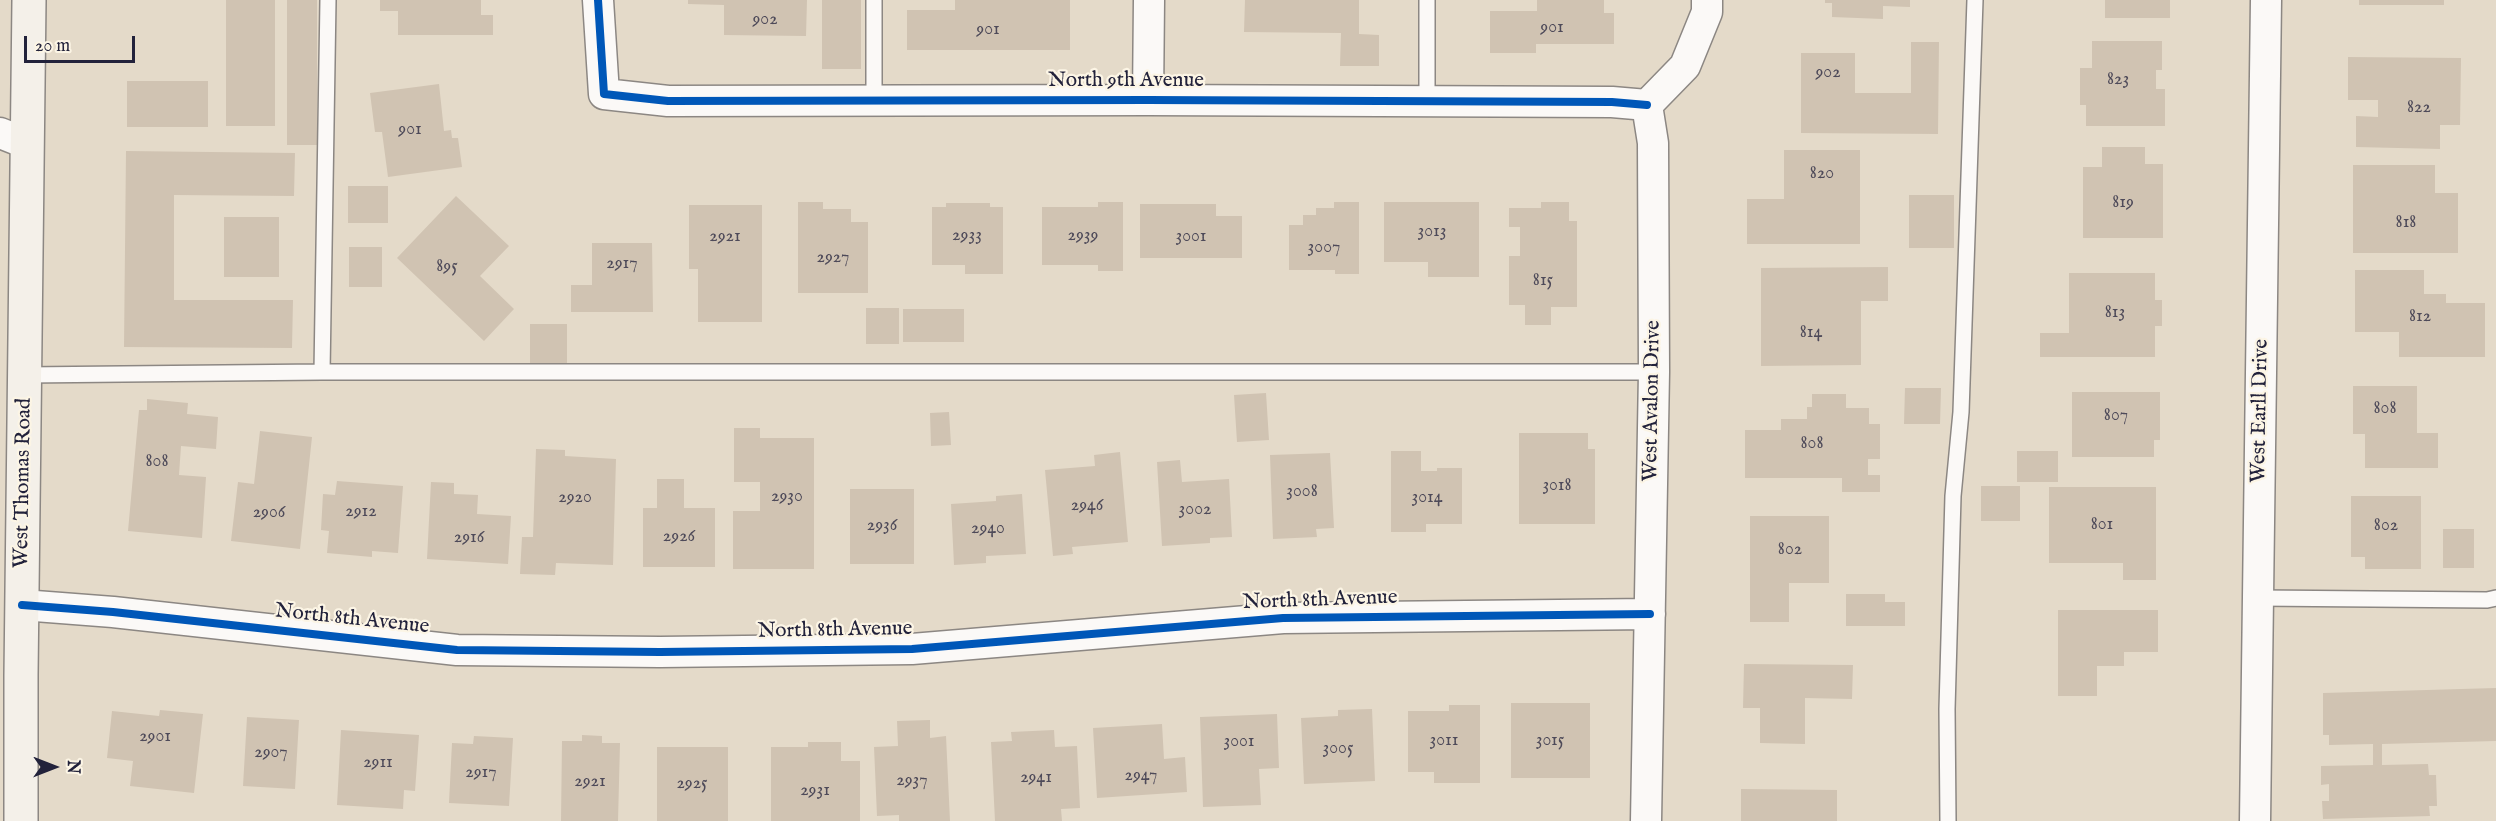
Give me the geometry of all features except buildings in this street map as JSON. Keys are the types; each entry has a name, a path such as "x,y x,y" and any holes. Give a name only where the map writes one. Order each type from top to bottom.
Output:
{"main road":[{"name":"West Thomas Road","path":"21,821 10,675 22,605 25,375 14,139 29,0"}],"street":[{"name":"North 9th Avenue","path":"598,0 604,94 668,101 1427,101 1612,102 1647,105"},
{"path":"1148,100 1149,0"},
{"path":"1647,105 1685,66 1707,12 1707,0"},
{"name":"West Earll Drive","path":"2254,821 2266,0"},
{"name":"West Avalon Drive","path":"1646,821 1654,372 1653,143 1647,105"},
{"name":"North 8th Avenue","path":"22,605 113,612 457,650 660,652 912,649 1283,618 1650,614"}],"lane":[{"path":"322,372 328,0"},
{"path":"874,0 874,100"},
{"path":"1427,0 1427,101"},
{"path":"1948,821 1947,709 1953,496 1961,412 1975,0"},
{"path":"25,375 322,372 1654,372"},
{"path":"2258,598 2487,600 2496,598"}],"cycle path":[{"path":"598,0 604,94 668,101 1148,100 1612,102 1647,105"},
{"path":"22,605 113,612 457,650 660,652 912,649 1283,618 1650,614"}]}
